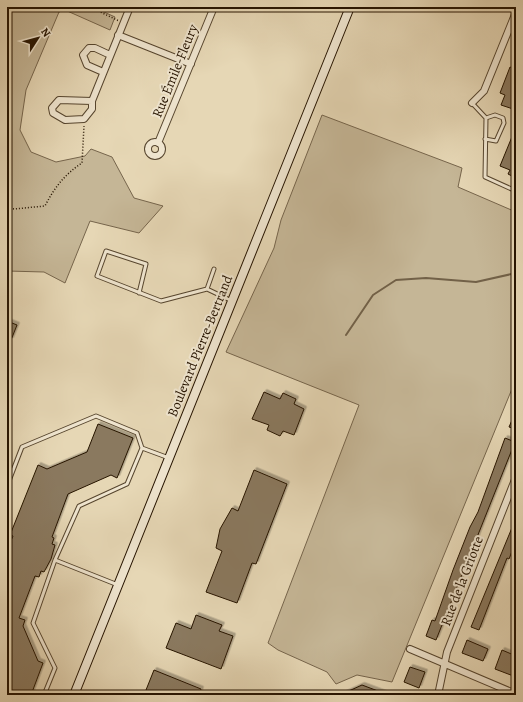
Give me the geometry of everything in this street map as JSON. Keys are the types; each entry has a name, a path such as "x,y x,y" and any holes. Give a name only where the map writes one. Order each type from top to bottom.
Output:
{"main road":[{"name":"Boulevard Pierre-Bertrand","path":"74,695 350,7"}],"street":[{"path":"92,101 58,100 52,108 53,113 65,120 84,119 92,109 92,101 130,7"},
{"name":"Rue Émile-Fleury","path":"158,144 214,7"},
{"path":"472,103 484,91 516,12"},
{"path":"118,35 191,64"},
{"path":"103,72 87,64 83,55 89,48 94,48 110,55"},
{"name":"Rue de la Griotte","path":"438,695 447,652 516,477"},
{"path":"410,649 516,694"}],"lane":[{"path":"472,103 486,118 485,177 516,191"},
{"path":"485,139 496,141 504,123 503,118 496,115 486,118"},
{"path":"139,293 146,264 106,251 98,276 139,293 161,301 207,289 232,301"},
{"path":"207,289 214,269"},
{"path":"7,486 22,447 96,416 137,433 142,448 128,484 79,506 56,560 33,622 55,668 44,695"},
{"path":"142,448 169,458"},
{"path":"56,560 118,585"}],"path":[{"path":"7,11 10,7"},
{"path":"90,7 123,24"},
{"path":"7,208 14,209 45,206 53,191 69,171 82,162 84,119"}],"shaded area":[{"path":"7,7 93,7 115,17 110,30 65,10 59,12 26,90 20,130 31,152 56,162 85,156 91,149 112,157 134,198 163,206 139,233 90,221 65,283 44,272 7,271"},
{"path":"322,115 462,168 458,187 516,212 516,379 392,682 357,675 336,684 327,672 278,650 268,643 359,405 226,352 274,248 281,220"}],"building":[{"path":"510,67 516,69 516,110 501,105 505,95 500,93"},
{"path":"516,127 516,178 508,174 510,170 500,166"},
{"path":"7,321 17,325 11,340 7,339"},
{"path":"264,392 280,399 283,393 296,399 294,404 304,409 294,435 283,431 280,436 267,430 269,425 252,419"},
{"path":"516,411 516,429 509,427"},
{"path":"98,424 133,438 117,478 111,475 68,494 52,537 54,538 52,544 55,545 51,559 44,572 41,571 39,577 35,576 19,618 25,620 23,626 38,661 43,663 31,695 7,695 7,550 13,536 10,535 38,465 47,469 87,452"},
{"path":"505,438 515,442 436,640 426,636 432,620 435,621 453,570 470,527 478,512"},
{"path":"254,470 287,484 256,564 252,563 237,603 206,592 222,551 216,548 220,529 232,508 238,511"},
{"path":"516,518 516,541 509,559 507,558 479,630 471,627"},
{"path":"196,615 222,625 219,631 233,636 221,669 166,648 176,623 191,629"},
{"path":"467,640 488,649 483,661 462,653"},
{"path":"502,650 516,656 516,677 495,669"},
{"path":"410,667 425,672 419,688 404,682"},
{"path":"154,670 201,689 199,695 144,695"},
{"path":"362,685 386,694 386,695 340,695"}],"waterway":[{"path":"346,335 373,295 396,280 426,278 476,282 516,273"}]}
